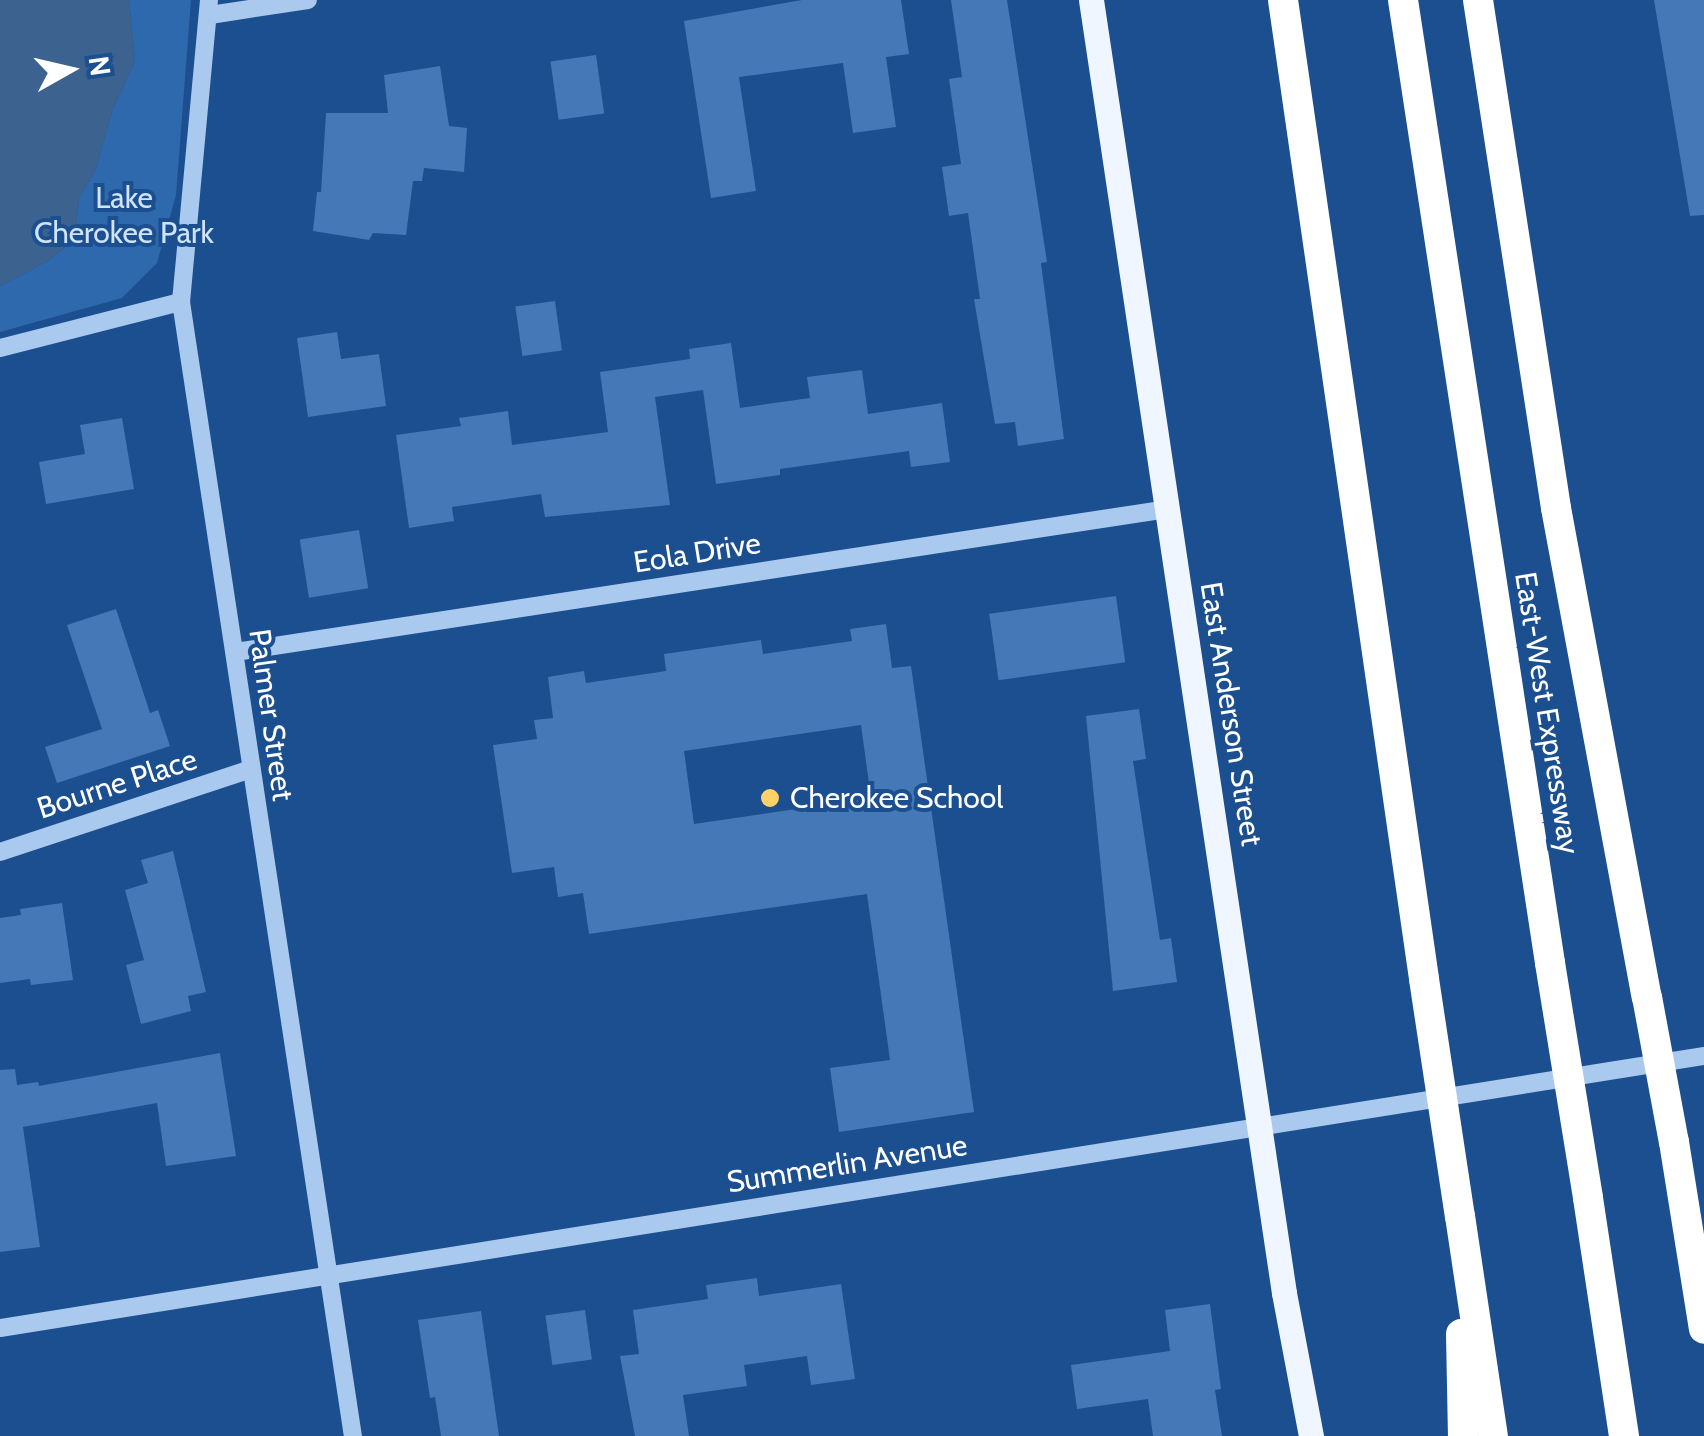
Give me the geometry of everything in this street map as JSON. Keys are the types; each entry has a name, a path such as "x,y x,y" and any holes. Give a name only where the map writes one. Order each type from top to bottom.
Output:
{"highway":[{"path":"1282,0 1492,1436"},
{"name":"East-West Expressway","path":"1403,0 1624,1436"},
{"path":"1478,0 1550,471 1674,1142 1704,1329"},
{"path":"1460,1216 1463,1436"}],"main road":[{"name":"East Anderson Street","path":"1091,0 1259,1124 1311,1436"}],"street":[{"path":"210,8 308,0"},
{"name":"Palmer Street","path":"210,8 181,302 353,1436"},
{"path":"0,348 181,302"},
{"name":"Eola Drive","path":"235,652 1168,509"},
{"name":"Bourne Place","path":"0,852 251,768"},
{"name":"Summerlin Avenue","path":"0,1328 328,1279 1259,1124 1704,1056"}],"green space":[{"name":"Lake Cherokee Park","path":"129,0 191,0 176,195 157,263 122,298 0,332 0,286 48,261 75,239 79,198 96,169 112,111 135,61"}],"shaded area":[{"path":"0,0 129,0 135,61 112,111 96,169 79,198 75,239 48,261 0,286"}],"building":[{"path":"802,0 901,0 909,54 886,57 896,127 853,133 843,63 739,77 756,191 711,198 684,21"},
{"path":"951,0 1007,0 1047,262 1041,263 1064,439 1018,446 1015,422 995,424 974,299 980,299 968,213 949,216 942,167 961,164 949,79 962,77"},
{"path":"1654,0 1704,0 1704,215 1690,216"},
{"path":"596,55 604,113 559,120 550,61"},
{"path":"440,66 449,126 467,128 464,172 424,168 422,181 413,181 406,235 373,233 369,240 313,231 317,192 321,192 326,113 388,113 384,75"},
{"path":"555,301 562,351 522,356 515,307"},
{"path":"337,332 341,359 379,354 386,406 308,417 297,338"},
{"path":"731,343 740,408 810,398 807,377 862,370 868,414 942,403 950,462 911,467 909,451 780,469 780,475 716,484 703,390 655,397 670,505 545,517 541,494 452,507 454,521 409,528 396,435 461,426 459,418 508,411 512,445 608,432 600,372 690,359 689,349"},
{"path":"122,418 134,489 46,504 39,462 85,454 80,425"},
{"path":"359,530 368,588 309,598 300,539"},
{"path":"1116,596 1125,662 999,680 989,614"},
{"path":"116,609 150,713 158,710 170,746 57,783 45,747 102,729 67,625"},
{"path":"886,624 892,668 911,666 974,1112 839,1132 830,1068 890,1060 867,894 589,934 583,893 558,897 554,867 512,873 493,745 537,739 534,720 553,718 548,677 584,671 586,683 666,671 664,654 761,640 763,654 852,641 850,629","holes":["861,725 871,798 694,824 684,751"]},
{"path":"1139,709 1146,759 1133,761 1160,940 1171,938 1177,982 1113,991 1086,716"},
{"path":"173,851 206,992 188,996 191,1011 141,1024 126,965 144,960 125,890 148,883 141,860"},
{"path":"62,903 73,980 31,985 30,979 0,983 0,918 21,915 20,909"},
{"path":"220,1053 236,1156 166,1166 157,1103 23,1127 40,1247 0,1252 0,1070 15,1069 17,1085 38,1082 39,1086"},
{"path":"757,1278 759,1296 841,1284 855,1379 811,1385 807,1356 744,1365 747,1386 683,1395 689,1436 635,1436 620,1356 639,1354 633,1310 708,1299 706,1285"},
{"path":"1210,1304 1221,1389 1215,1390 1222,1436 1153,1436 1148,1399 1077,1409 1071,1365 1170,1351 1165,1310"},
{"path":"585,1310 592,1360 552,1365 545,1316"},
{"path":"481,1311 499,1436 441,1436 435,1397 430,1398 418,1320"}],"place":[{"name":"Cherokee School","path":"770,798"}]}
